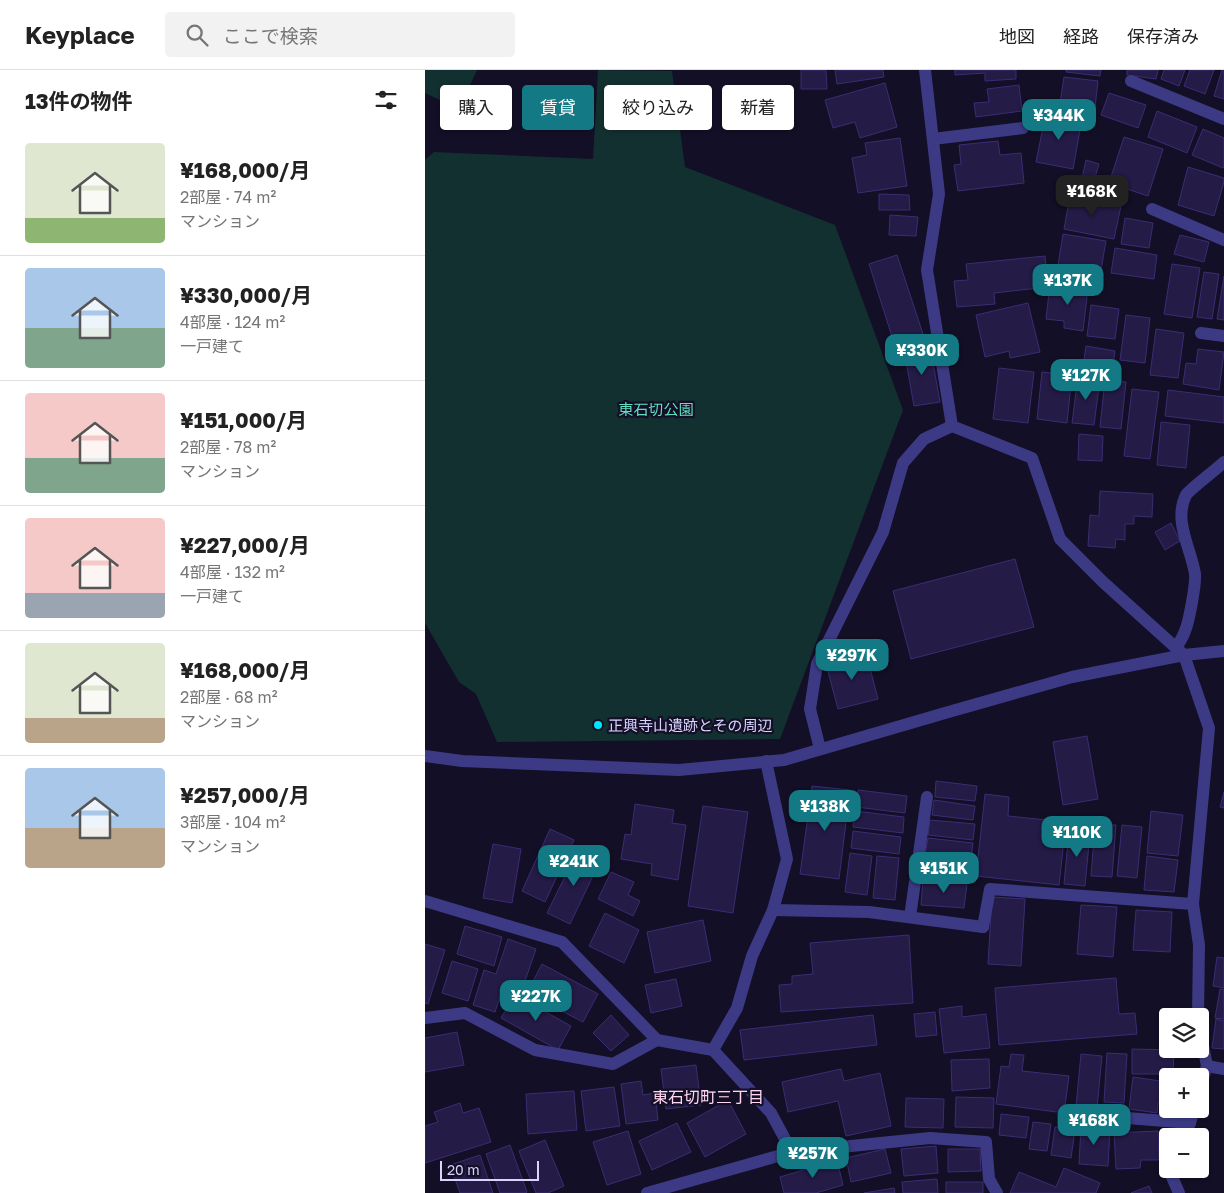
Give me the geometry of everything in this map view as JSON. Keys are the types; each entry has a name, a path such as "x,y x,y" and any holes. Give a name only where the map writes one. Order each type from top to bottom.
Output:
{"street":[{"path":"925,70 939,194 927,270 952,426"},
{"path":"1131,81 1224,119"},
{"path":"933,139 1023,128"},
{"path":"1152,209 1224,240"},
{"path":"1201,333 1224,336"},
{"path":"820,749 810,709 817,664 883,532 903,463 924,440 952,426 1032,458 1060,539 1103,582 1180,652 1209,728 1193,904 1199,944 1198,1008"},
{"path":"1180,652 1192,601 1195,576 1189,547 1182,527 1181,512 1187,494 1224,462"},
{"path":"425,756 462,761 679,770 784,760 945,712 1073,677 1180,652 1224,651"},
{"path":"713,1050 737,1008 751,956 773,910 787,859 766,762"},
{"path":"910,917 927,797"},
{"path":"773,910 869,912 983,927 990,889 1193,904"},
{"path":"425,901 562,942 657,1040 713,1050 771,1113 792,1152"},
{"path":"425,1018 465,1013 535,1050 613,1064 657,1040"},
{"path":"1205,1058 1207,1066 1224,1069"},
{"path":"1102,1116 1190,1123"},
{"path":"1188,1128 1191,1118"},
{"path":"647,1193 792,1152 930,1138 986,1142 989,1179 997,1193"},
{"path":"1172,1178 1179,1193"}],"green space":[{"path":"425,70 477,70 470,85 440,85 440,100 425,93"},
{"name":"東石切公園","path":"598,70 672,71 674,85 604,85 604,130 680,130 685,167 835,225 903,410 780,739 497,742 476,694 459,682 425,623 425,160 434,152 593,159"}],"building":[{"path":"801,70 826,70 827,89 801,89"},
{"path":"835,70 883,70 884,77 837,84"},
{"path":"955,70 1016,70 1016,79 985,81 985,73 955,75"},
{"path":"1066,70 1101,70 1100,76 1066,72"},
{"path":"1127,70 1158,70 1156,79 1127,75"},
{"path":"1164,70 1185,70 1179,86 1161,79"},
{"path":"1190,70 1214,70 1205,94 1184,86"},
{"path":"1222,70 1224,70 1224,99 1214,96"},
{"path":"1064,77 1098,81 1095,108 1060,103"},
{"path":"885,83 897,127 860,138 855,122 833,128 825,100"},
{"path":"1019,85 1022,111 976,117 974,103 989,102 987,89"},
{"path":"1109,93 1146,105 1138,128 1101,115"},
{"path":"1157,111 1197,127 1187,153 1148,137"},
{"path":"1046,112 1082,119 1073,169 1036,162"},
{"path":"1203,129 1224,138 1223,168 1192,155"},
{"path":"1124,137 1163,149 1148,196 1109,183"},
{"path":"900,138 907,186 858,193 852,158 867,155 865,143"},
{"path":"998,141 1000,155 1021,153 1024,183 958,191 954,165 961,164 959,145"},
{"path":"1086,160 1099,164 1094,181 1082,178"},
{"path":"1188,167 1224,178 1214,216 1178,205"},
{"path":"879,194 909,195 910,210 879,210"},
{"path":"1070,196 1121,206 1114,239 1064,229"},
{"path":"890,215 918,217 916,236 889,235"},
{"path":"1125,218 1153,223 1149,248 1121,244"},
{"path":"1063,234 1106,241 1099,282 1073,277 1075,268 1058,265"},
{"path":"1180,235 1209,242 1204,262 1174,254"},
{"path":"1115,248 1157,255 1154,279 1111,273"},
{"path":"897,255 923,334 894,343 869,264"},
{"path":"1045,256 1047,277 1038,278 1039,288 994,293 995,304 957,307 954,281 968,280 966,264"},
{"path":"1172,264 1200,268 1192,318 1164,314"},
{"path":"1204,272 1219,274 1212,319 1197,317"},
{"path":"1224,276 1224,320 1217,319"},
{"path":"1050,284 1088,289 1083,331 1064,328 1064,321 1046,319"},
{"path":"1028,303 1040,352 1010,358 1009,351 985,357 976,315"},
{"path":"1091,305 1119,309 1115,339 1087,336"},
{"path":"1126,315 1150,318 1145,363 1120,360"},
{"path":"1156,329 1184,333 1178,378 1150,375"},
{"path":"930,346 940,402 914,406 904,350"},
{"path":"1086,346 1115,351 1112,371 1083,366"},
{"path":"1198,349 1224,352 1219,390 1183,384 1186,363 1196,364"},
{"path":"999,368 1034,372 1028,423 993,419"},
{"path":"1042,372 1072,375 1067,423 1037,419"},
{"path":"1078,376 1100,379 1094,425 1072,423"},
{"path":"1105,380 1126,382 1121,429 1100,427"},
{"path":"1132,389 1159,392 1150,459 1124,456"},
{"path":"1168,390 1224,397 1224,423 1165,416"},
{"path":"1161,422 1190,425 1186,468 1157,465"},
{"path":"1079,434 1103,436 1102,461 1078,460"},
{"path":"1100,491 1153,494 1152,517 1134,516 1134,524 1125,524 1125,540 1116,539 1115,548 1088,546 1090,515 1099,516"},
{"path":"1171,523 1180,541 1165,550 1155,532"},
{"path":"1015,559 1034,627 911,659 893,591"},
{"path":"866,653 878,699 838,709 826,664"},
{"path":"1087,736 1098,799 1063,805 1053,742"},
{"path":"936,781 977,786 975,801 935,797"},
{"path":"812,786 850,790 839,879 800,874"},
{"path":"858,790 907,796 905,813 856,807"},
{"path":"1224,792 1224,808 1220,807"},
{"path":"985,794 1009,797 1008,816 1066,822 1059,885 976,876"},
{"path":"934,800 975,806 973,820 932,815"},
{"path":"635,804 674,810 672,823 686,825 678,880 651,875 652,864 621,859 625,834 631,835"},
{"path":"703,806 748,812 733,913 688,906"},
{"path":"855,811 904,817 903,833 853,827"},
{"path":"1151,811 1183,815 1178,856 1147,853"},
{"path":"930,820 975,824 973,840 928,835"},
{"path":"1095,824 1116,825 1112,877 1091,876"},
{"path":"1122,825 1142,827 1137,878 1117,876"},
{"path":"550,829 574,840 545,902 522,891"},
{"path":"853,831 901,837 899,854 851,848"},
{"path":"1069,831 1090,833 1085,886 1064,884"},
{"path":"928,838 973,843 971,861 925,855"},
{"path":"493,844 521,849 512,903 483,898"},
{"path":"578,850 600,861 570,924 547,913"},
{"path":"850,853 872,856 867,895 845,892"},
{"path":"877,856 899,858 895,900 873,898"},
{"path":"1147,856 1178,860 1174,892 1144,890"},
{"path":"923,860 970,864 968,880 922,876"},
{"path":"611,872 634,882 628,895 640,901 633,916 598,899"},
{"path":"923,880 967,884 964,908 921,905"},
{"path":"992,897 1025,899 1021,966 988,964"},
{"path":"1081,905 1117,907 1113,957 1077,954"},
{"path":"1136,910 1172,912 1170,952 1133,950"},
{"path":"605,913 639,930 624,963 589,946"},
{"path":"703,920 711,961 655,973 647,932"},
{"path":"465,926 502,937 494,966 457,954"},
{"path":"909,935 913,1003 781,1012 779,985 792,984 792,976 813,974 810,943"},
{"path":"508,939 536,949 524,984 513,980 509,993 502,991 495,1012 473,1005 484,970 496,974"},
{"path":"425,944 445,950 428,1004 425,1003"},
{"path":"1217,957 1224,958 1224,988 1213,986"},
{"path":"452,961 478,969 468,1001 442,993"},
{"path":"542,964 598,994 583,1022 527,993"},
{"path":"1116,978 1119,1014 1135,1013 1137,1034 999,1045 995,988"},
{"path":"676,979 682,1006 651,1013 645,985"},
{"path":"1220,989 1224,990 1224,1019 1215,1018"},
{"path":"515,995 571,1026 558,1050 501,1018"},
{"path":"962,1006 962,1017 986,1014 990,1048 944,1053 939,1009"},
{"path":"935,1012 937,1035 916,1037 914,1014"},
{"path":"611,1015 629,1035 611,1051 593,1033"},
{"path":"873,1015 877,1045 744,1060 740,1030"},
{"path":"1216,1019 1224,1021 1224,1049 1212,1048"},
{"path":"457,1032 464,1065 425,1072 425,1038"},
{"path":"1132,1049 1159,1050 1159,1058 1174,1058 1173,1068 1159,1068 1159,1074 1132,1074"},
{"path":"1107,1053 1127,1054 1124,1103 1104,1102"},
{"path":"1011,1054 1024,1055 1022,1071 1069,1076 1064,1113 996,1104 1001,1066 1009,1067"},
{"path":"1081,1054 1102,1056 1097,1108 1076,1106"},
{"path":"989,1059 990,1088 952,1091 951,1060"},
{"path":"696,1065 701,1105 666,1109 661,1069"},
{"path":"841,1069 844,1081 880,1073 891,1126 846,1136 838,1101 788,1112 782,1082"},
{"path":"1133,1077 1159,1081 1157,1113 1129,1109"},
{"path":"641,1081 643,1095 655,1093 658,1120 626,1124 621,1084"},
{"path":"614,1087 620,1126 586,1131 581,1091"},
{"path":"574,1091 577,1130 528,1134 526,1094"},
{"path":"956,1097 994,1098 993,1128 955,1127"},
{"path":"906,1098 944,1099 943,1128 905,1127"},
{"path":"728,1100 746,1134 705,1157 687,1123"},
{"path":"460,1103 463,1113 479,1108 491,1142 425,1163 425,1126 438,1122 434,1112"},
{"path":"1001,1114 1029,1117 1026,1138 999,1135"},
{"path":"1033,1122 1051,1124 1047,1151 1029,1149"},
{"path":"677,1123 691,1152 652,1170 639,1141"},
{"path":"1081,1126 1110,1128 1108,1166 1079,1164"},
{"path":"1055,1127 1075,1130 1071,1158 1051,1155"},
{"path":"628,1131 641,1174 607,1185 593,1142"},
{"path":"1158,1131 1159,1160 1141,1160 1140,1168 1116,1169 1114,1133"},
{"path":"545,1140 564,1186 548,1193 536,1193 519,1151"},
{"path":"510,1145 526,1193 500,1193 486,1154"},
{"path":"936,1146 938,1173 904,1176 901,1149"},
{"path":"885,1149 891,1173 851,1182 846,1158"},
{"path":"948,1149 980,1149 981,1171 948,1172"},
{"path":"480,1155 493,1193 460,1193 450,1165"},
{"path":"837,1160 843,1185 816,1193 784,1193 780,1177"},
{"path":"1064,1168 1100,1183 1096,1193 1010,1193 1019,1172 1056,1187"},
{"path":"937,1179 938,1193 903,1193 902,1182"},
{"path":"946,1182 983,1182 983,1193 946,1193"},
{"path":"1149,1186 1152,1193 1131,1193"},
{"path":"894,1188 895,1193 864,1193"}],"place":[{"name":"正興寺山遺跡とその周辺","path":"598,725"}],"district":[{"name":"東石切町三丁目","path":"708,1097"}]}
